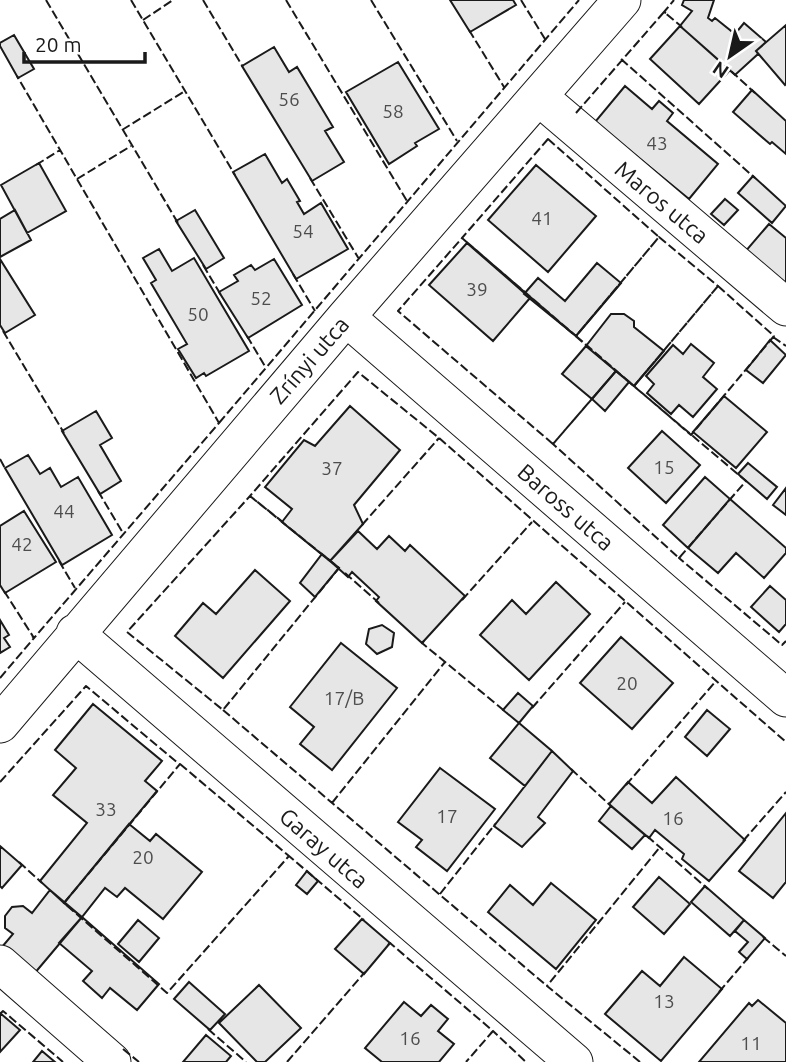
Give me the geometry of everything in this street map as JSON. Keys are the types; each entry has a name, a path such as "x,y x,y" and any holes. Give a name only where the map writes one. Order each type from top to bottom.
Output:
{"street":[{"name":"Zrínyi utca","path":"0,724 346,317 622,0"},
{"name":"Maros utca","path":"539,97 786,307"},
{"name":"Baross utca","path":"346,317 786,698"},
{"name":"Garay utca","path":"75,633 574,1062"},
{"path":"0,964 112,1062"}],"building":[{"path":"450,0 513,0 516,5 470,32"},
{"path":"684,0 714,0 708,18 712,21 715,18 735,34 744,23 766,42 756,51 758,54 735,75 680,26 692,11 682,5"},
{"path":"786,25 786,84 785,85 756,51"},
{"path":"680,26 730,70 699,104 650,59"},
{"path":"14,35 34,69 18,78 0,46 0,43"},
{"path":"274,47 289,72 297,67 333,127 325,131 344,162 312,181 242,66"},
{"path":"398,62 439,129 415,143 417,146 389,164 346,92"},
{"path":"625,86 652,109 659,101 673,113 667,121 718,164 689,199 595,122"},
{"path":"752,90 786,121 786,154 733,112"},
{"path":"265,154 282,183 287,179 304,214 321,203 348,249 296,279 233,172"},
{"path":"39,163 66,211 27,233 1,185"},
{"path":"536,165 596,216 548,272 488,220"},
{"path":"753,176 786,206 772,223 738,193"},
{"path":"725,199 738,210 724,225 711,214"},
{"path":"15,210 31,240 0,257 0,219"},
{"path":"195,210 224,258 206,269 176,221"},
{"path":"769,224 786,238 786,284 744,253"},
{"path":"467,243 530,298 493,341 429,285"},
{"path":"159,249 172,271 194,258 249,351 206,376 204,373 196,378 178,349 187,344 151,283 156,280 143,258"},
{"path":"0,259 35,315 5,333 0,325"},
{"path":"274,259 302,305 248,338 219,292 238,281 234,275 251,265 255,270"},
{"path":"597,263 621,283 576,336 524,294 538,278 565,301"},
{"path":"611,314 624,314 634,321 634,327 664,351 634,386 586,346"},
{"path":"770,340 786,355 763,383 746,370"},
{"path":"691,344 714,363 703,377 717,389 693,417 679,405 671,414 647,393 654,384 646,376 673,345 683,354"},
{"path":"586,346 616,371 592,399 562,374"},
{"path":"616,371 629,382 605,411 592,399"},
{"path":"724,396 767,432 736,468 693,432"},
{"path":"350,406 400,450 354,505 363,524 330,561 282,522 292,509 265,487 304,440 315,446"},
{"path":"96,411 112,438 100,445 121,481 100,494 62,431"},
{"path":"662,431 700,465 666,503 628,468"},
{"path":"28,455 40,474 50,468 61,487 78,477 112,535 62,565 5,468"},
{"path":"748,463 777,487 767,499 738,474"},
{"path":"705,477 730,499 688,548 663,525"},
{"path":"786,488 786,515 773,505"},
{"path":"730,499 786,548 786,553 764,578 736,553 718,573 688,548"},
{"path":"24,511 56,562 5,593 0,585 0,526"},
{"path":"358,531 377,549 389,536 405,551 410,545 465,596 422,643 376,601 379,597 352,572 348,577 330,561"},
{"path":"322,554 339,568 315,597 300,583"},
{"path":"255,570 290,601 223,678 175,636 203,603 216,614"},
{"path":"556,582 590,614 529,680 480,635 512,600 526,614"},
{"path":"770,586 786,600 786,624 779,632 751,607"},
{"path":"0,620 9,635 4,638 10,647 0,653"},
{"path":"382,625 394,633 392,647 377,654 366,644 369,629"},
{"path":"621,637 673,683 632,729 580,683"},
{"path":"341,643 397,688 332,770 300,744 314,727 290,707"},
{"path":"518,693 533,706 519,723 503,710"},
{"path":"93,704 162,761 145,781 157,791 64,903 40,881 87,823 53,795 76,768 55,750"},
{"path":"707,710 730,729 707,756 685,737"},
{"path":"519,723 552,751 525,786 490,758"},
{"path":"552,751 573,771 538,817 545,823 522,847 494,826"},
{"path":"440,768 495,809 447,871 416,847 422,840 398,822"},
{"path":"676,777 745,840 709,881 682,859 684,854 655,830 649,838 609,804 628,782 652,803"},
{"path":"611,806 645,835 632,849 599,821"},
{"path":"786,813 786,882 773,898 739,871"},
{"path":"129,824 150,841 156,834 202,872 163,919 125,888 117,897 105,888 82,917 64,903"},
{"path":"0,846 22,865 2,888 0,886"},
{"path":"307,871 318,881 307,894 296,885"},
{"path":"659,877 690,904 664,934 633,907"},
{"path":"551,883 596,920 556,969 488,912 510,885 533,905"},
{"path":"705,886 744,920 730,936 691,902"},
{"path":"50,890 82,917 34,974 2,947 13,934 5,928 5,916 12,907 23,906 32,913"},
{"path":"82,917 159,984 137,1010 110,988 102,998 83,981 92,971 59,943"},
{"path":"362,919 390,943 364,974 335,949"},
{"path":"138,920 159,938 139,962 118,944"},
{"path":"744,920 765,938 747,959 739,952 748,942 735,931"},
{"path":"684,957 722,989 661,1061 605,1014 642,971 660,986"},
{"path":"189,982 225,1014 210,1030 174,999"},
{"path":"259,985 301,1028 265,1062 257,1062 219,1023"},
{"path":"758,1000 786,1023 786,1062 699,1062 749,1003 752,1006"},
{"path":"404,1002 421,1016 431,1005 448,1019 438,1031 454,1044 439,1062 382,1062 365,1048"},
{"path":"0,1013 20,1030 0,1052"},
{"path":"206,1035 231,1056 226,1062 183,1062"},
{"path":"42,1051 55,1062 33,1062"}],"fence":[{"path":"46,0 178,223"},
{"path":"131,0 235,175"},
{"path":"143,20 173,0"},
{"path":"203,0 243,67"},
{"path":"286,0 407,201"},
{"path":"371,0 457,141"},
{"path":"521,0 545,39"},
{"path":"219,423 579,0"},
{"path":"666,13 664,12 674,0"},
{"path":"576,113 664,12 682,27"},
{"path":"469,30 504,87"},
{"path":"621,59 755,178"},
{"path":"731,71 755,93"},
{"path":"4,591 34,638 219,423 17,76"},
{"path":"122,130 185,91"},
{"path":"548,139 659,237 576,336 462,238 548,139"},
{"path":"77,179 131,146"},
{"path":"36,165 60,150"},
{"path":"310,178 359,259"},
{"path":"659,237 718,286 634,386 576,336 659,237"},
{"path":"462,238 616,371 553,444 398,311 462,238"},
{"path":"203,265 221,295"},
{"path":"293,274 315,311"},
{"path":"718,286 774,336 691,435 634,386 718,286"},
{"path":"3,331 64,433"},
{"path":"247,336 266,368"},
{"path":"773,337 786,346"},
{"path":"616,371 746,481 679,558 553,444 616,371"},
{"path":"284,523 250,496 358,372 439,438 786,742"},
{"path":"362,525 439,438"},
{"path":"0,459 6,470"},
{"path":"98,491 123,533"},
{"path":"250,496 339,568 223,710 127,632 250,496"},
{"path":"462,600 532,522"},
{"path":"681,556 679,558 782,645 786,641"},
{"path":"59,561 75,588"},
{"path":"345,573 379,603"},
{"path":"532,708 625,602"},
{"path":"0,678 34,638 32,636"},
{"path":"424,641 422,643 507,713"},
{"path":"332,803 445,662"},
{"path":"626,785 716,681"},
{"path":"0,782 86,686 179,764"},
{"path":"223,710 547,986"},
{"path":"180,764 289,856 167,993 64,903 180,764"},
{"path":"571,769 612,807"},
{"path":"743,841 786,792"},
{"path":"440,894 496,823"},
{"path":"647,836 708,889"},
{"path":"640,1062 547,986 660,847"},
{"path":"287,858 289,856 364,920"},
{"path":"19,862 42,883"},
{"path":"763,937 786,956"},
{"path":"388,945 390,943 493,1031 466,1062"},
{"path":"719,992 748,958"},
{"path":"287,1062 365,972"},
{"path":"0,1014 3,1011 63,1062"},
{"path":"208,1029 246,1062"},
{"path":"491,1033 493,1031 526,1062"},
{"path":"123,1049 139,1062"}]}
